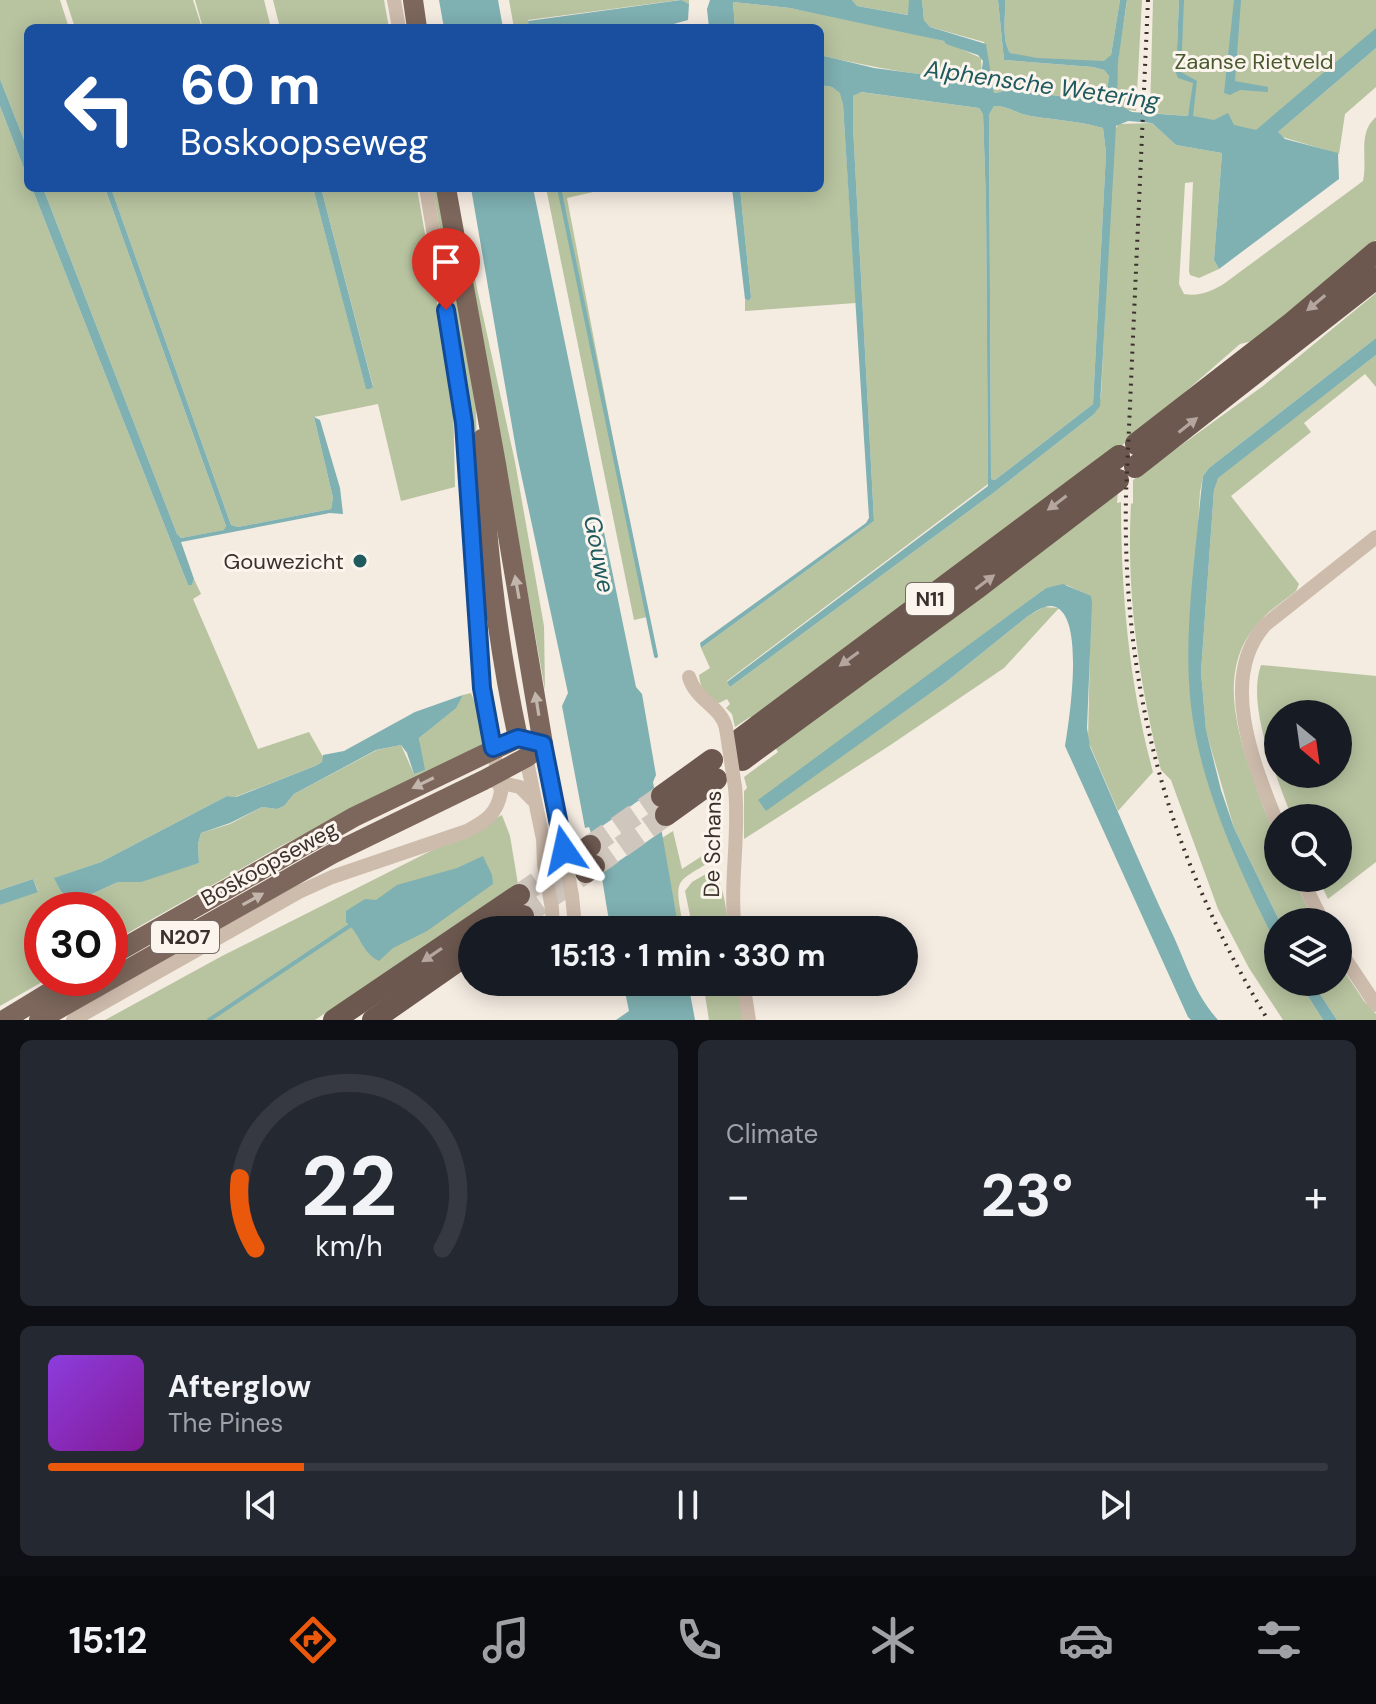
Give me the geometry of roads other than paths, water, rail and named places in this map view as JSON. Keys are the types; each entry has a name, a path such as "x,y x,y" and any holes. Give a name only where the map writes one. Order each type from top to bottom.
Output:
{"highway":[{"name":"N11","path":"736,743 965,597 1376,252"},
{"name":"N11","path":"1127,462 1376,278"},
{"path":"664,805 721,775"},
{"path":"505,916 521,906 513,916"},
{"path":"334,1020 458,944"},
{"path":"373,1020 458,961"}],"main road":[{"path":"413,0 416,24"},
{"path":"447,192 479,375 535,750"},
{"path":"479,375 484,500 500,638 518,738"},
{"path":"493,748 502,738 513,714"},
{"name":"Boskoopseweg","path":"128,946 354,817 518,738"},
{"name":"Boskoopseweg","path":"39,1020 332,854 494,778 535,750"},
{"path":"4,1020 43,996"}],"street":[{"path":"394,0 398,24"},
{"path":"73,1020 299,892 332,877 467,831 486,821 498,809 501,792 494,778 493,748 482,688 462,401 427,192"},
{"path":"1271,804 1242,709 1243,666 1265,625 1376,537"},
{"path":"689,677 698,696 720,713 736,743"},
{"path":"518,738 535,750 583,857 572,896 575,925 553,928 543,839 534,802 535,750"},
{"name":"De Schans","path":"734,916 737,833 721,775 736,743"},
{"path":"494,778 520,787 534,802"},
{"path":"1352,969 1376,1005"},
{"path":"745,996 749,1020"}],"water":[{"path":"439,0 498,0 502,24 443,24"},
{"path":"681,0 689,4 688,20 674,24 528,24 528,21"},
{"path":"710,0 852,0 857,6 908,15 909,0 922,0 924,20 930,27 986,44 994,93 1004,89 1106,102 1109,76 1104,70 1004,60 998,0 1005,0 1005,34 1010,53 1037,58 1104,61 1111,55 1120,0 1127,0 1118,62 1117,104 1132,112 1188,116 1193,83 1178,78 1176,73 1179,0 1184,0 1181,72 1197,81 1193,116 1214,120 1228,113 1234,125 1256,130 1376,28 1376,48 1278,132 1285,139 1338,153 1339,179 1219,269 1214,260 1222,153 1176,145 1152,123 1128,121 1116,126 1100,406 1093,415 992,494 730,687 727,682 988,486 983,114 979,108 861,92 853,96 853,126 874,521 701,648 700,643 869,518 843,105 840,93 824,86 824,56 874,68 980,82 983,61 978,55 944,41 790,8 733,2 735,24 709,24 707,9","holes":["994,106 1031,116 1103,128 1106,153 1093,404 995,480 991,479 989,115"]},
{"path":"1234,0 1241,0 1235,81 1268,87 1268,92 1240,90 1230,95 1224,93"},
{"path":"0,79 24,140 24,169 0,106"},
{"path":"34,192 45,192 181,538 224,530 226,526 106,192 112,192 231,525 238,527 331,509 333,498 314,417 320,420 340,488 343,514 330,513 181,542 194,579 192,585 188,585"},
{"path":"314,192 322,192 373,387 366,389"},
{"name":"Gouwe","path":"472,192 534,192 636,687 642,694 656,775 653,782 677,916 608,916 597,852 589,827 585,828 562,706 568,693 517,455"},
{"path":"732,192 740,192 751,297 749,301 745,299"},
{"path":"1376,338 1376,355 1218,478 1214,490 1201,672 1206,730 1234,828 1273,908 1264,908 1264,918 1213,798 1203,767 1191,706 1188,653 1193,571 1203,476 1209,468"},
{"path":"1063,584 1091,596 1087,728 1090,747 1192,978 1218,1020 1191,1020 1188,1017 1065,746 1072,692 1072,645 1069,625 1062,612 1051,606 1028,616 946,682 766,811 758,800 1046,588"},
{"path":"463,695 456,708 419,738 425,770 414,774 401,745 376,750 294,794 284,806 277,809 262,807 201,833 199,863 141,882 118,882 96,892 62,892 54,878 101,862 227,796 236,797 315,766 322,762 323,755 344,751 415,712"},
{"path":"483,856 493,884 427,931 393,948 379,961 368,953 346,922 346,911 365,899 376,900 397,885 457,868"},
{"path":"33,879 38,892 24,892 24,897 0,905 0,890"},
{"path":"626,996 691,996 695,1020 616,1020 629,1011"},
{"path":"1308,996 1321,996 1337,1020 1323,1020"}],"waterway":[{"path":"560,192 656,656"},
{"path":"209,1020 351,925"}],"tunnel":[{"path":"590,846 662,796"},
{"path":"594,866 666,815"},
{"path":"519,895 582,852"},
{"path":"523,916 586,872"}],"railway":[{"path":"1148,0 1126,495 1132,635 1158,768 1178,833 1203,896 1268,1020"}],"place":[{"name":"Gouwezicht","path":"360,561"}],"park label":[{"name":"Zaanse Rietveld","path":"1254,61"}],"water label":[{"name":"Alphensche Wetering","path":"1042,85"}]}
